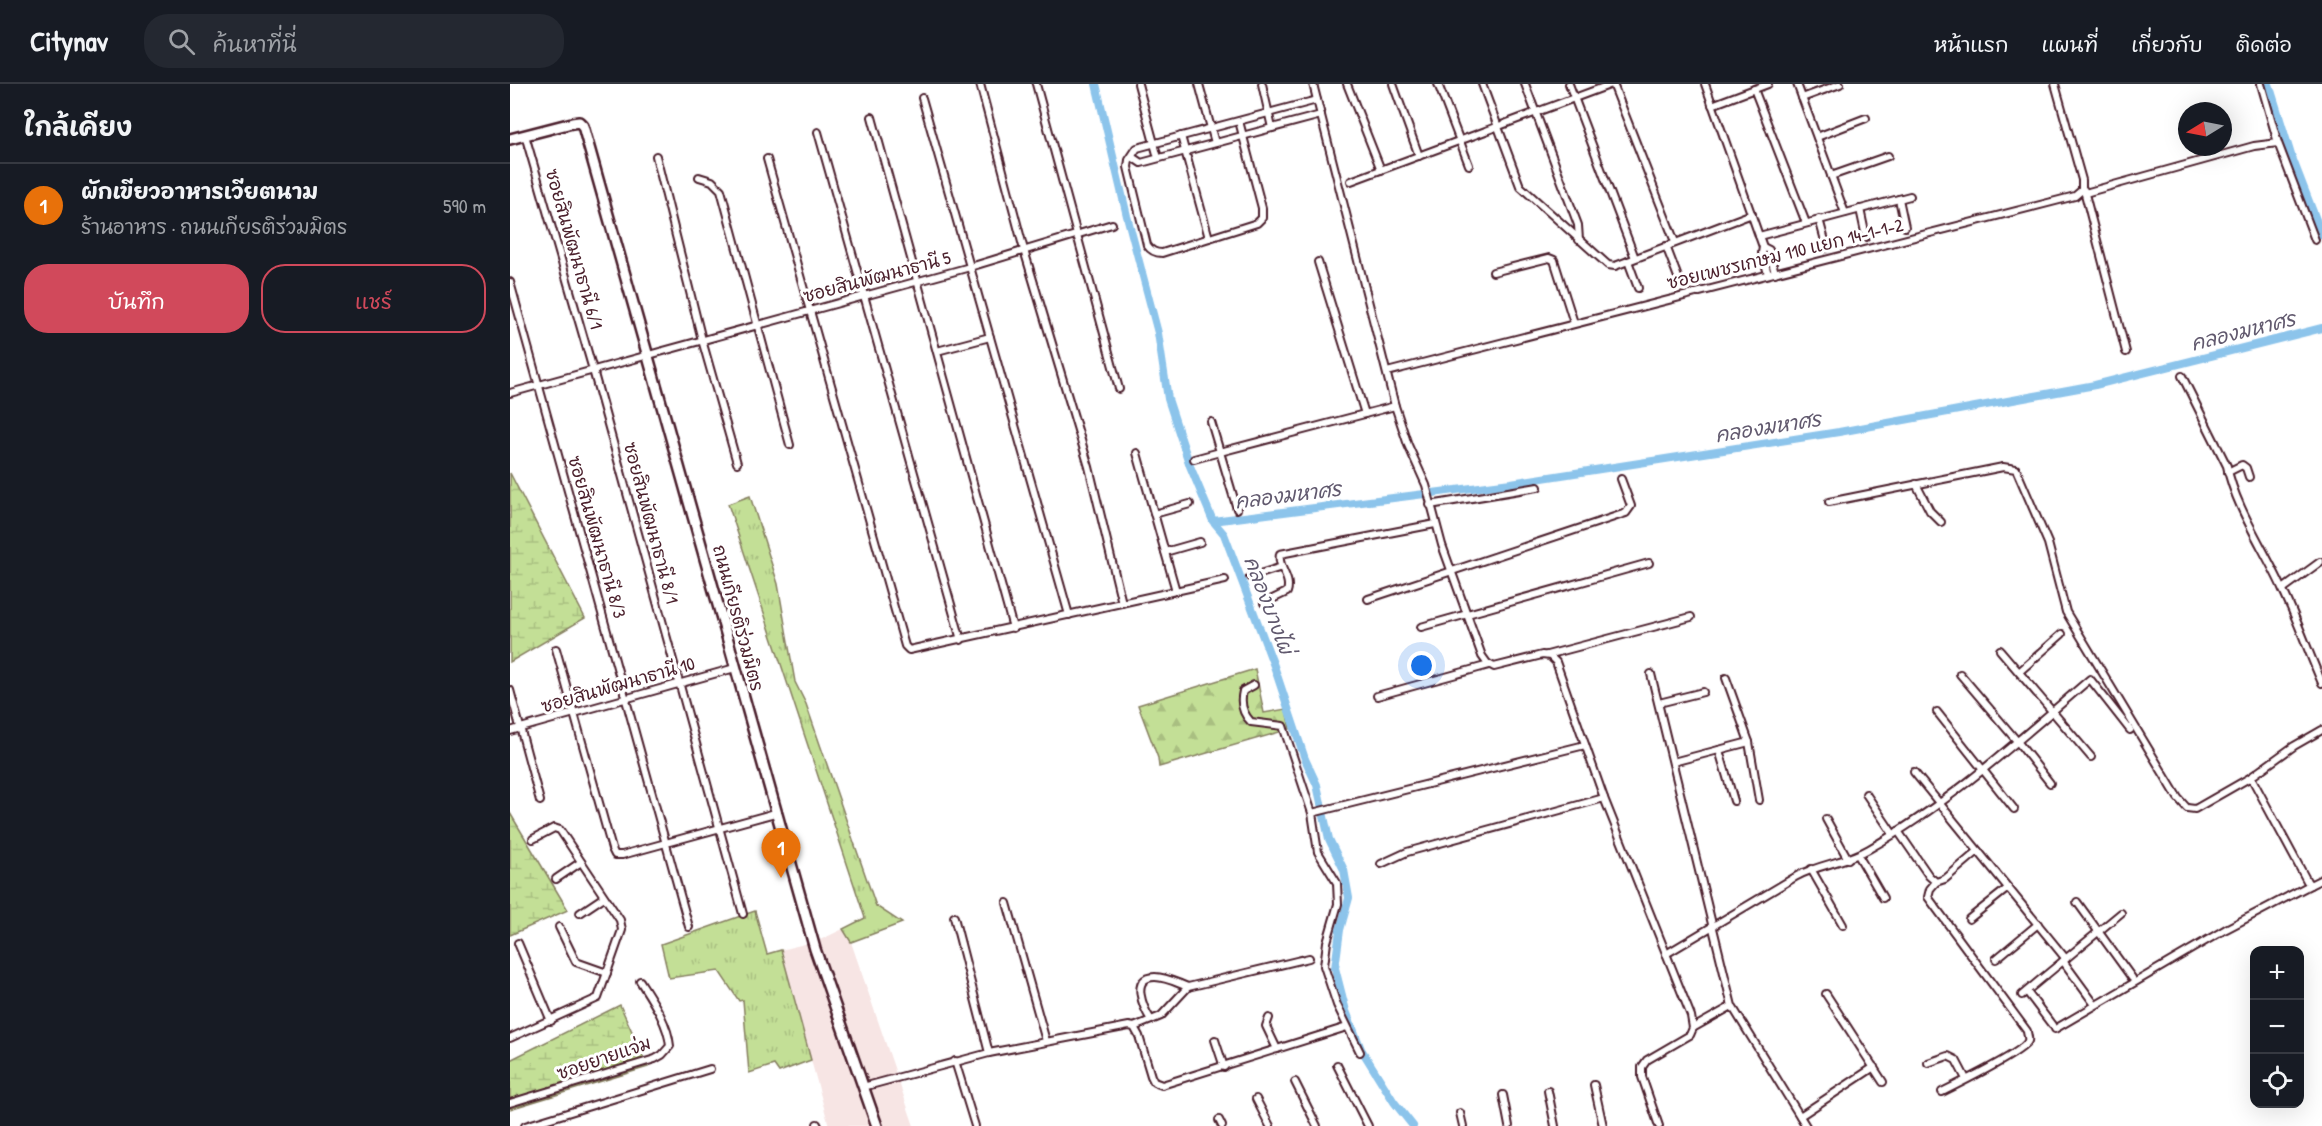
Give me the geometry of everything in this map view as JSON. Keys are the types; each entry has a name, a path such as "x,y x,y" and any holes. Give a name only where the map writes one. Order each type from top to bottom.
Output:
{"street":[{"path":"980,84 1024,250 1089,467 1122,603"},
{"path":"1036,84 1119,389"},
{"path":"1138,84 1158,158"},
{"path":"1199,84 1215,143"},
{"path":"1262,84 1272,128"},
{"path":"1313,84 1395,406 1408,445 1426,485 1435,524 1482,656 1489,665"},
{"path":"1347,84 1382,170"},
{"path":"1393,84 1419,156"},
{"path":"1438,84 1469,165"},
{"path":"1482,84 1520,186 1608,266 1615,266 1752,214"},
{"path":"1525,84 1578,225 1579,240"},
{"path":"1569,84 1631,260 1638,288"},
{"path":"1351,181 1612,84 1675,242"},
{"path":"1705,84 1760,236 1762,254 1772,273"},
{"path":"1712,105 1768,84"},
{"path":"1797,84 1845,213"},
{"path":"1802,98 1840,84"},
{"path":"2055,84 2126,351"},
{"path":"2261,84 2278,143 2314,240"},
{"path":"1754,89 1806,223"},
{"path":"922,98 1069,615"},
{"path":"1239,121 1262,208 1262,218 1257,223 1162,253 1155,253 1146,245 1128,167 1129,160 1137,148 1317,100"},
{"path":"1132,157 1141,163 1321,115"},
{"path":"872,117 1013,628"},
{"path":"1817,137 1866,118"},
{"name":"ถนนเกียรติร่วมมิตร","path":"525,135 572,123 579,122 583,126 775,813 815,949 877,1126"},
{"path":"818,132 961,640"},
{"path":"510,139 525,135"},
{"name":"ซอยสินพัฒนาธานี 6/1","path":"525,135 593,370"},
{"path":"1181,136 1209,238"},
{"name":"ซอยเพชรเกษม 110 แยก 14-1-1-2","path":"1387,372 2075,196 2084,190 2242,149 2278,143"},
{"path":"656,156 702,340 737,463"},
{"path":"1831,176 1888,156"},
{"path":"767,159 909,650 1225,580"},
{"path":"699,177 712,181 721,190 790,445"},
{"path":"1760,236 1910,196"},
{"path":"1899,199 1905,227"},
{"path":"1860,209 1866,237"},
{"path":"1819,219 1827,248"},
{"name":"ซอยสินพัฒนาธานี 5","path":"510,393 970,267 1112,224"},
{"path":"1666,246 1679,280"},
{"path":"1493,272 1549,258 1554,260 1574,323"},
{"path":"1318,262 1365,414"},
{"name":"ซอยสินพัฒนาธานี 8/3","path":"510,282 689,927"},
{"path":"937,351 990,337"},
{"name":"ซอยสินพัฒนาธานี 8/1","path":"593,370 743,914"},
{"path":"2182,376 2227,466 2239,501 2283,589 2322,682"},
{"path":"1194,459 1395,406"},
{"path":"1211,422 1237,510"},
{"path":"1137,453 1176,591"},
{"path":"2229,472 2242,465 2246,468 2249,477"},
{"path":"1829,502 2003,467 2016,470 2048,543 2066,612 2162,767 2178,798 2187,808 2195,809 2251,777 2294,746 2322,730"},
{"path":"1368,599 1626,513 1631,506 1621,479"},
{"path":"1916,484 1930,511 1941,522"},
{"path":"1430,501 1539,487"},
{"path":"1154,514 1190,504"},
{"path":"1264,603 1287,592 1288,581 1280,554 1435,524"},
{"path":"1165,552 1200,542"},
{"path":"2283,589 2320,562"},
{"path":"1421,627 1649,563"},
{"path":"1250,577 1282,567"},
{"path":"1377,696 1489,665 1498,666 1547,655 1690,617"},
{"path":"2019,672 2062,634"},
{"path":"556,650 615,855 667,844 775,813"},
{"path":"2000,650 2091,757"},
{"path":"1547,655 1559,667 1604,798 1691,1016 1693,1028"},
{"name":"ซอยสินพัฒนาธานี 10","path":"510,731 735,668"},
{"path":"1651,674 1732,1006 1806,1126"},
{"path":"1960,674 2050,783"},
{"path":"1726,678 1749,742 1759,800"},
{"path":"1666,954 1769,891 1811,869 1858,855 1896,832 1982,770 2090,679 2130,730"},
{"path":"1254,685 1243,691 1241,704 1251,722 1283,726 1314,813 1318,852 1332,873 1338,889 1338,904 1327,942 1325,975 1360,1052"},
{"path":"510,690 540,801"},
{"path":"1659,703 1703,692"},
{"path":"1937,712 2013,810"},
{"path":"1673,762 1749,742"},
{"path":"1314,813 1585,745"},
{"path":"1719,750 1734,801"},
{"path":"1914,772 2038,924 2093,1002"},
{"path":"2251,777 2310,885"},
{"path":"1866,794 1936,882"},
{"path":"1381,864 1422,847 1604,798"},
{"path":"1826,819 1848,859"},
{"path":"510,1036 551,1021 598,998 622,926 557,828 533,839"},
{"path":"1942,1092 1995,1064 2026,1044 2028,1037 2027,1031 1928,897 1930,889 1936,882 1945,879 1978,851"},
{"path":"1858,855 1883,898"},
{"path":"556,879 581,862"},
{"path":"1811,869 1843,925"},
{"path":"2121,913 2025,993 2054,1027 2226,929 2322,879"},
{"path":"1969,920 2008,888"},
{"path":"580,913 604,897"},
{"path":"2077,902 2132,978"},
{"path":"1008,903 1046,1041"},
{"path":"954,916 989,1053"},
{"path":"1996,959 2038,924"},
{"path":"559,927 576,962 607,973"},
{"path":"519,943 551,1021"},
{"path":"1151,1020 1141,1002 1140,993 1144,981 1150,978 1157,977 1188,987 1309,958"},
{"name":"ซอยยายแจ่ม","path":"510,1103 662,1055 670,1046 666,1029 640,981"},
{"path":"863,1088 989,1053 1134,1027 1168,1010 1188,987"},
{"path":"1826,994 1884,1082"},
{"path":"1659,1126 1642,1077 1642,1067 1647,1060 1687,1038 1693,1028 1732,1006"},
{"path":"1269,1018 1266,1026 1277,1049"},
{"path":"1134,1027 1151,1076 1158,1084 1169,1085 1347,1027"},
{"path":"1215,1040 1224,1066"},
{"path":"1928,1064 1948,1056 1956,1060 1966,1080"},
{"path":"955,1061 975,1126"},
{"path":"1337,1065 1368,1126"},
{"path":"1800,1116 1874,1067"},
{"path":"525,1126 710,1069"},
{"path":"1295,1082 1317,1126"},
{"path":"1594,1085 1603,1126"},
{"path":"1548,1091 1555,1126"},
{"path":"1503,1095 1509,1126"},
{"path":"1256,1099 1270,1126"},
{"path":"1460,1113 1463,1126"}],"shaded area":[{"path":"843,929 851,942 914,1126 829,1126 781,950 820,940"}],"green space":[{"path":"510,473 585,618 510,662"},
{"path":"750,496 778,584 795,682 806,704 876,906 902,923 851,942 843,929 865,918 728,504"},
{"path":"1255,669 1264,713 1286,709 1290,729 1159,767 1158,758 1138,705"},
{"path":"510,813 568,910 510,935"},
{"path":"755,911 767,954 781,950 811,1060 779,1072 774,1065 749,1073 743,1000 739,1001 719,971 669,978 661,944"},
{"path":"620,1005 648,1067 510,1109 510,1060"}],"waterway":[{"name":"คลองบางไผ่","path":"1096,84 1127,216 1158,333 1168,399 1190,466 1213,521 1224,534 1274,666 1305,759 1317,785 1329,839 1344,870 1349,898 1340,930 1335,968 1346,1011 1361,1049 1394,1102 1413,1126"},
{"path":"2269,84 2291,155 2322,235"},
{"name":"คลองมหาศร","path":"1213,521 1511,483 1839,432 2095,385 2322,328"}],"place":[{"name":"ผักเขียวอาหารเวียตนาม","path":"781,878"}]}
